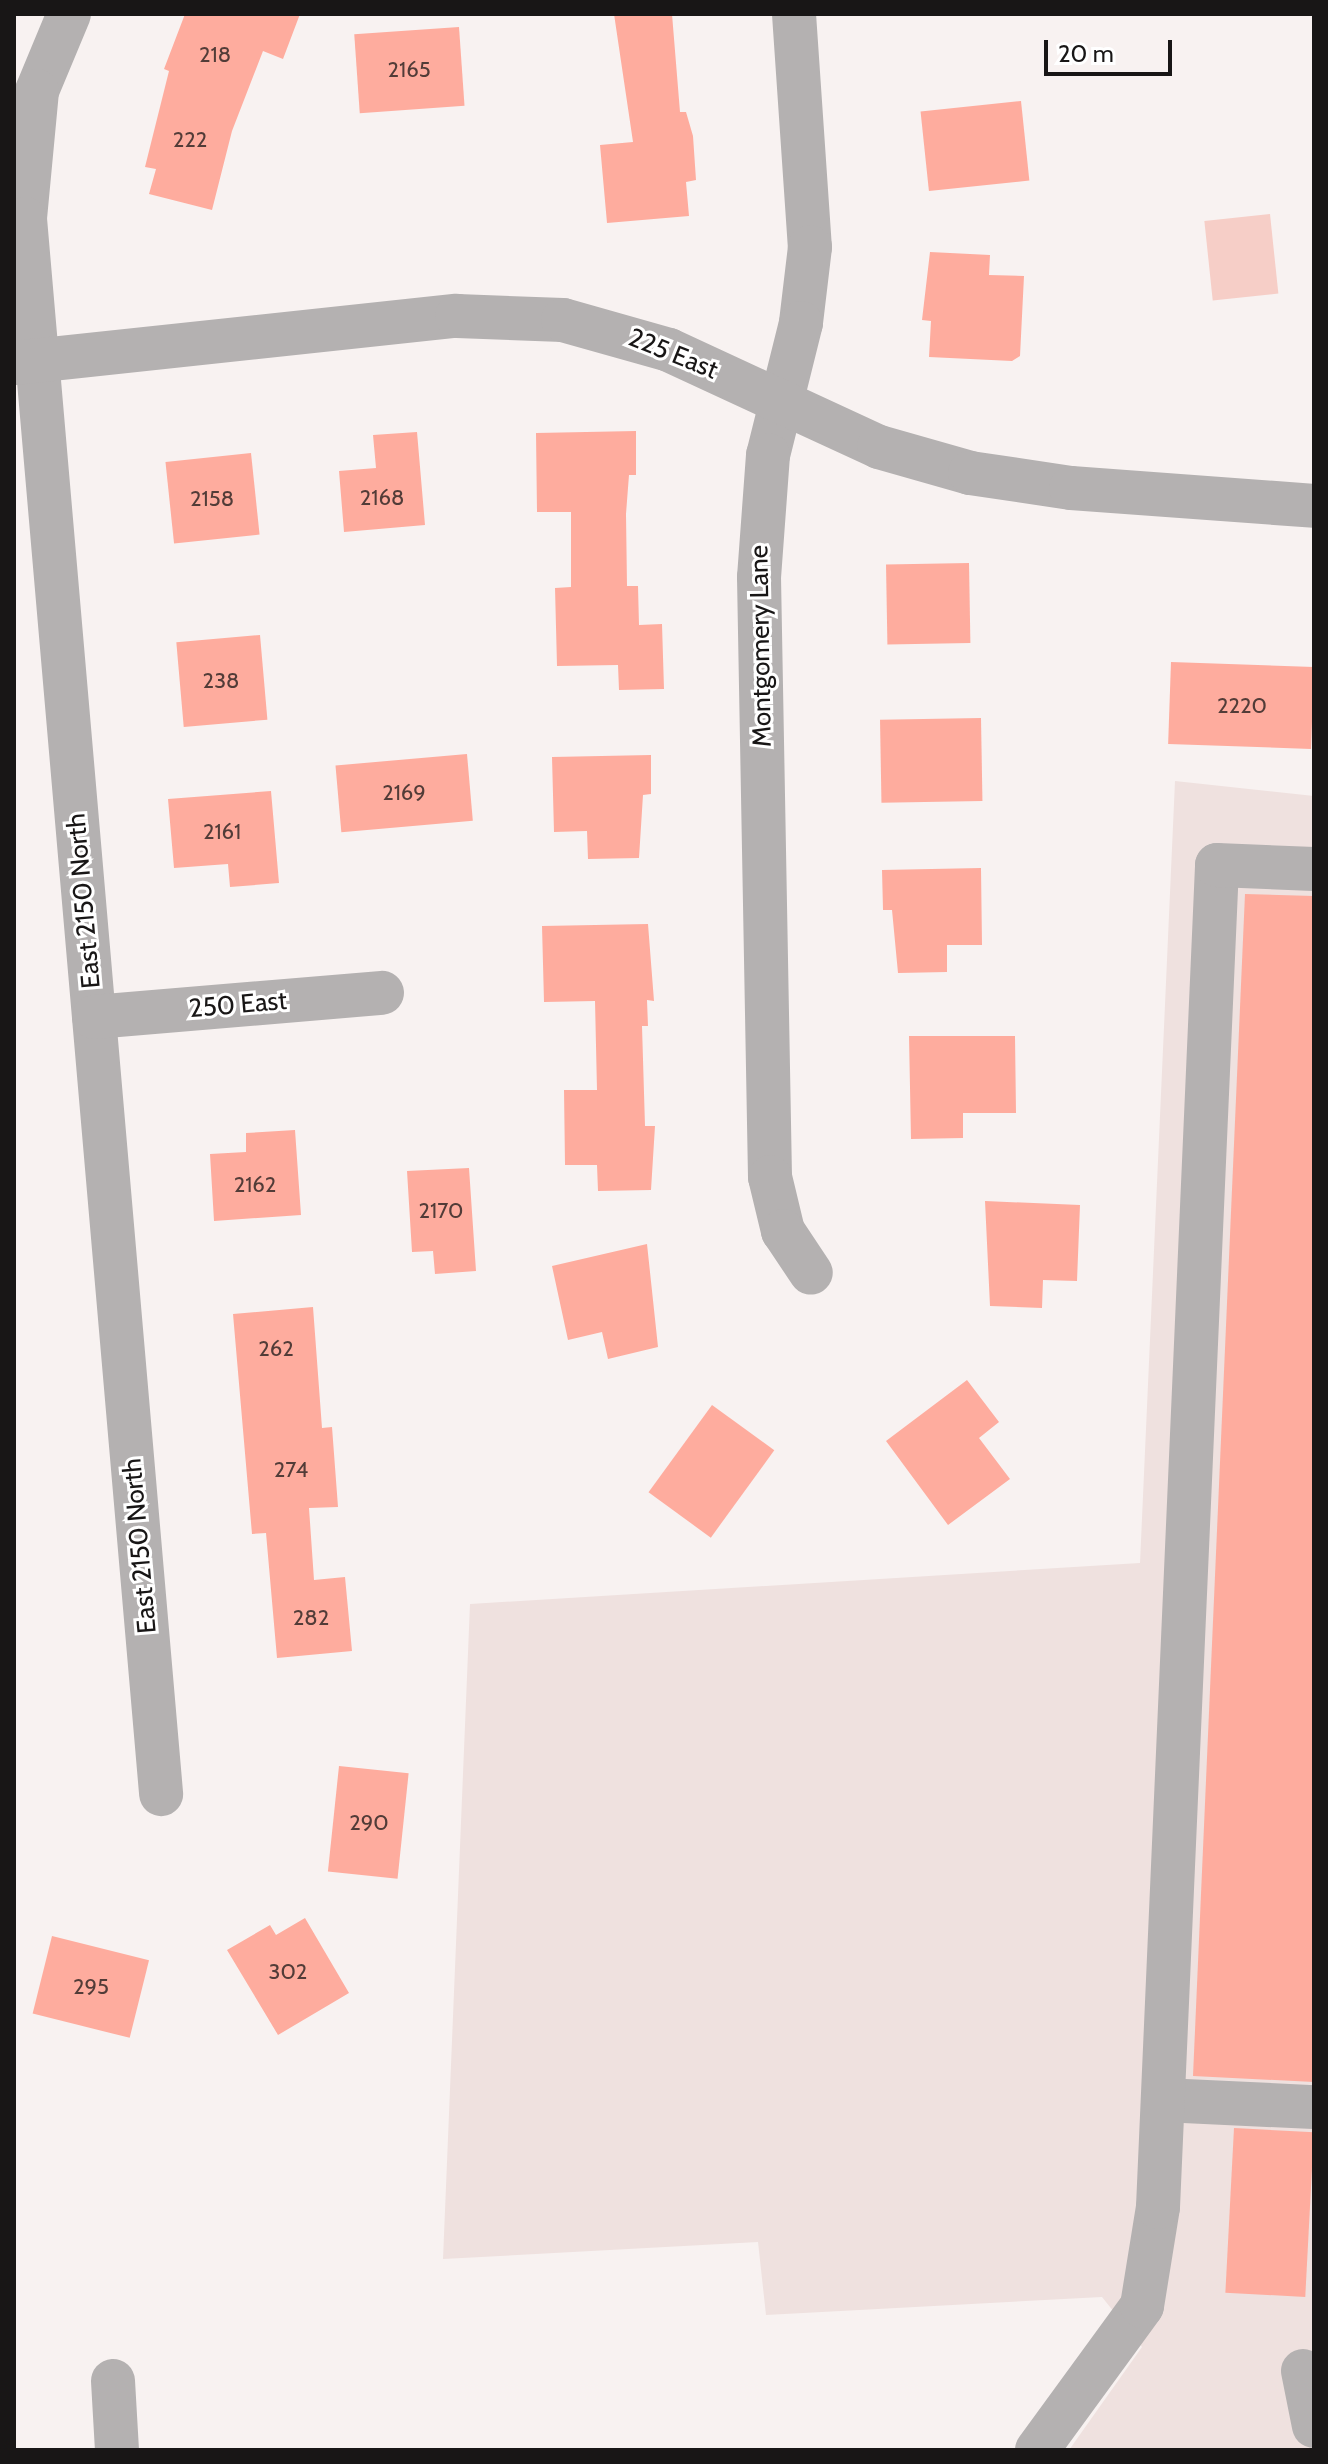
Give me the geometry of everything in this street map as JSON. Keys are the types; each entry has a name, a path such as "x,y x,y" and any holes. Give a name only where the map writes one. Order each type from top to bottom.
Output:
{"street":[{"name":"East 2150 North","path":"69,14 37,91 27,191 25,362 94,1017 161,1794"},
{"name":"Montgomery Lane","path":"794,14 810,247 798,334 780,401 762,502 759,577 770,1177 783,1231 811,1273"},
{"name":"225 East","path":"25,362 511,315 618,332 879,447 970,473 1071,488 1314,506"},
{"path":"1037,2450 1142,2306 1158,2207 1217,865 1314,869"},
{"name":"250 East","path":"94,1017 382,993"},
{"path":"1163,2100 1314,2107"},
{"path":"1303,2371 1314,2426"},
{"path":"113,2381 117,2450"}],"shaded area":[{"path":"1270,214 1278,294 1213,300 1204,221"},
{"path":"1175,781 1314,796 1314,2450 1069,2450 1142,2347 1102,2297 766,2315 758,2242 443,2259 470,1604 1140,1563"}],"building":[{"path":"185,14 300,14 283,59 263,51 232,131 212,210 149,194 156,169 145,167 169,71 164,69"},
{"path":"614,14 672,14 680,112 686,112 693,136 696,180 686,182 689,216 607,223 600,145 633,142"},
{"path":"459,27 465,106 360,113 354,34"},
{"path":"1021,101 1029,181 929,191 921,112"},
{"path":"930,252 990,255 989,275 1024,276 1020,356 1012,361 929,357 931,321 922,320"},
{"path":"636,431 636,475 629,475 626,514 627,586 638,586 639,625 662,624 664,689 619,690 618,665 557,666 555,588 571,587 571,512 537,512 536,433"},
{"path":"417,432 425,525 344,532 339,471 376,468 373,435"},
{"path":"251,453 260,535 174,544 165,462"},
{"path":"969,563 970,643 887,644 886,564"},
{"path":"260,635 267,720 184,727 176,642"},
{"path":"1171,662 1314,667 1311,749 1168,744"},
{"path":"981,718 982,801 881,803 880,720"},
{"path":"467,754 473,821 341,832 336,766"},
{"path":"651,755 651,794 643,795 639,858 588,859 587,831 554,832 552,757"},
{"path":"271,791 279,883 230,887 228,864 174,868 168,799"},
{"path":"981,868 982,945 947,945 947,972 898,973 892,910 883,910 882,870"},
{"path":"1245,894 1314,896 1314,2082 1193,2076"},
{"path":"648,924 654,1001 647,1000 648,1026 642,1026 645,1126 655,1126 651,1190 598,1191 597,1165 565,1165 564,1090 597,1090 595,1001 544,1002 542,926"},
{"path":"909,1036 1015,1036 1016,1113 963,1113 963,1138 911,1139"},
{"path":"295,1130 301,1215 214,1221 210,1154 246,1152 246,1133"},
{"path":"469,1168 476,1271 435,1274 433,1251 412,1252 407,1171"},
{"path":"985,1201 1080,1205 1077,1281 1043,1280 1042,1308 990,1306"},
{"path":"647,1244 658,1347 608,1359 602,1332 568,1340 552,1266"},
{"path":"313,1307 322,1428 332,1427 338,1507 309,1508 314,1580 345,1577 352,1651 277,1658 266,1533 252,1534 233,1314"},
{"path":"967,1380 999,1422 979,1438 1010,1479 948,1525 886,1441"},
{"path":"712,1405 774,1450 711,1538 649,1492"},
{"path":"339,1766 409,1773 398,1879 328,1871"},
{"path":"305,1918 349,1993 278,2035 227,1950 270,1925 276,1935"},
{"path":"52,1936 149,1960 130,2038 33,2014"},
{"path":"1234,2128 1314,2132 1305,2297 1225,2293"}]}
